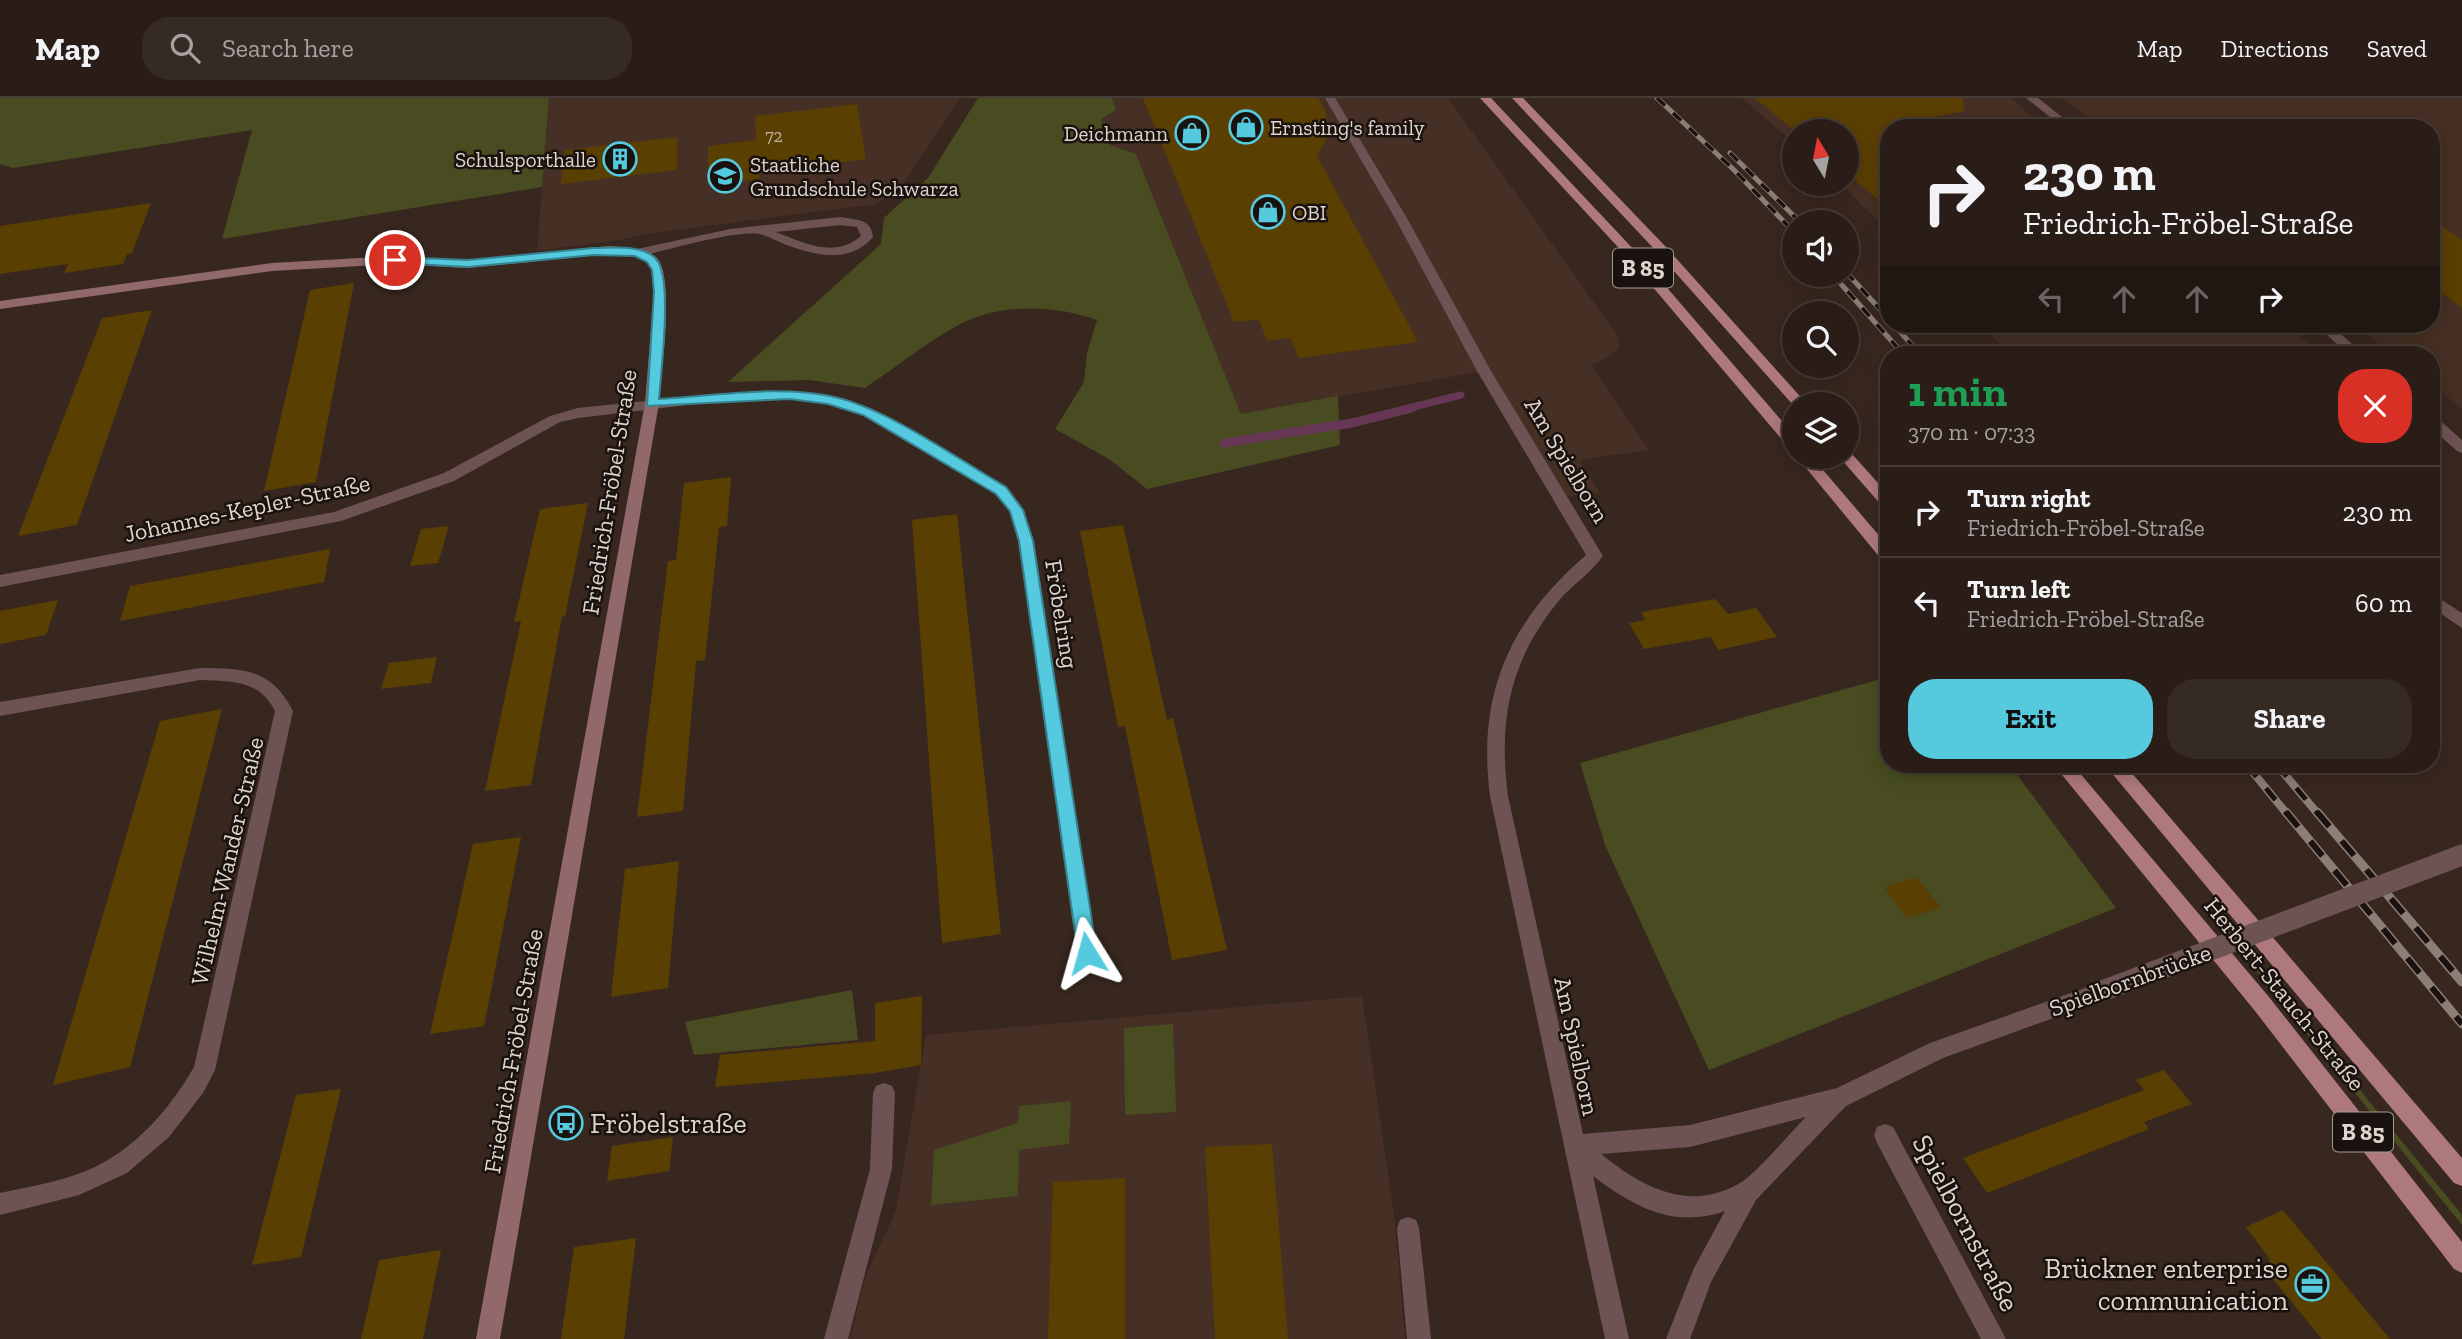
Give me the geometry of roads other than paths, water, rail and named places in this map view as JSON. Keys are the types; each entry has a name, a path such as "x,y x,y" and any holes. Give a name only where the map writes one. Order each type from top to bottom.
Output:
{"main road":[{"name":"B 85","path":"1485,98 1633,256 1782,431"},
{"name":"B 85","path":"1517,98 1661,249 1789,392"},
{"path":"1814,469 1880,547"},
{"path":"1858,469 1880,494"},
{"name":"Herbert-Stauch-Straße","path":"2070,773 2262,1004 2462,1261"},
{"name":"Herbert-Stauch-Straße","path":"2121,773 2462,1175"}],"street":[{"name":"Am Spielborn","path":"1330,98 1402,220 1484,371 1595,556 1578,569 1536,617 1503,684 1494,746 1499,796 1573,1146"},
{"path":"2031,98 2059,119"},
{"path":"0,305 282,266 395,260 478,264 593,251 637,253 730,233 853,221 866,229 867,237 852,248 826,252 763,230"},
{"name":"Friedrich-Fröbel-Straße","path":"488,1339 652,403 660,292 658,270 651,259 637,253"},
{"path":"2332,333 2347,346"},
{"name":"Fröbelring","path":"652,403 790,395 830,400 868,412 1001,490 1016,510 1026,541 1087,953"},
{"name":"Johannes-Kepler-Straße","path":"0,581 336,517 449,477 555,419 578,413 652,403"},
{"path":"2440,428 2462,448"},
{"path":"2440,438 2448,436"},
{"path":"2440,606 2462,622"},
{"name":"Wilhelm-Wander-Straße","path":"0,709 200,674 224,674 245,677 266,685 279,696 285,711 204,1070 190,1096 139,1150 103,1174 53,1192 0,1204"},
{"name":"Spielbornbrücke","path":"1573,1146 1690,1136 1840,1098 1937,1050 2102,991 2462,855"},
{"path":"836,1339 881,1169 884,1093"},
{"name":"Spielbornbrücke","path":"1678,1339 1702,1276 1748,1192 1840,1098"},
{"name":"Spielbornstraße","path":"1885,1135 1994,1339"},
{"name":"Spielbornbrücke","path":"1573,1146 1618,1182 1652,1200 1692,1209 1748,1192"},
{"path":"1573,1146 1617,1339"},
{"path":"1408,1228 1419,1339"}],"waterway":[{"path":"1405,409 1461,395"},
{"path":"1224,443 1352,423 1412,408"}],"railway":[{"path":"1657,98 1733,169 1782,220"},
{"path":"1730,153 1788,210"},
{"path":"1859,286 1880,309"},
{"path":"1844,287 1880,328"},
{"path":"1884,333 1896,346"},
{"path":"1901,333 1913,346"},
{"path":"2254,773 2287,814"},
{"path":"2284,773 2318,814"},
{"path":"2286,812 2462,1024"},
{"path":"2317,812 2462,982"}],"place":[{"name":"Ernsting's family","path":"1246,127"},
{"name":"Deichmann","path":"1192,133"},
{"name":"Schulsporthalle","path":"620,159"},
{"name":"Staatliche Grundschule Schwarza","path":"725,176"},
{"name":"OBI","path":"1268,212"},
{"name":"Fröbelstraße","path":"566,1123"},
{"name":"Brückner enterprise communication","path":"2312,1284"}]}
